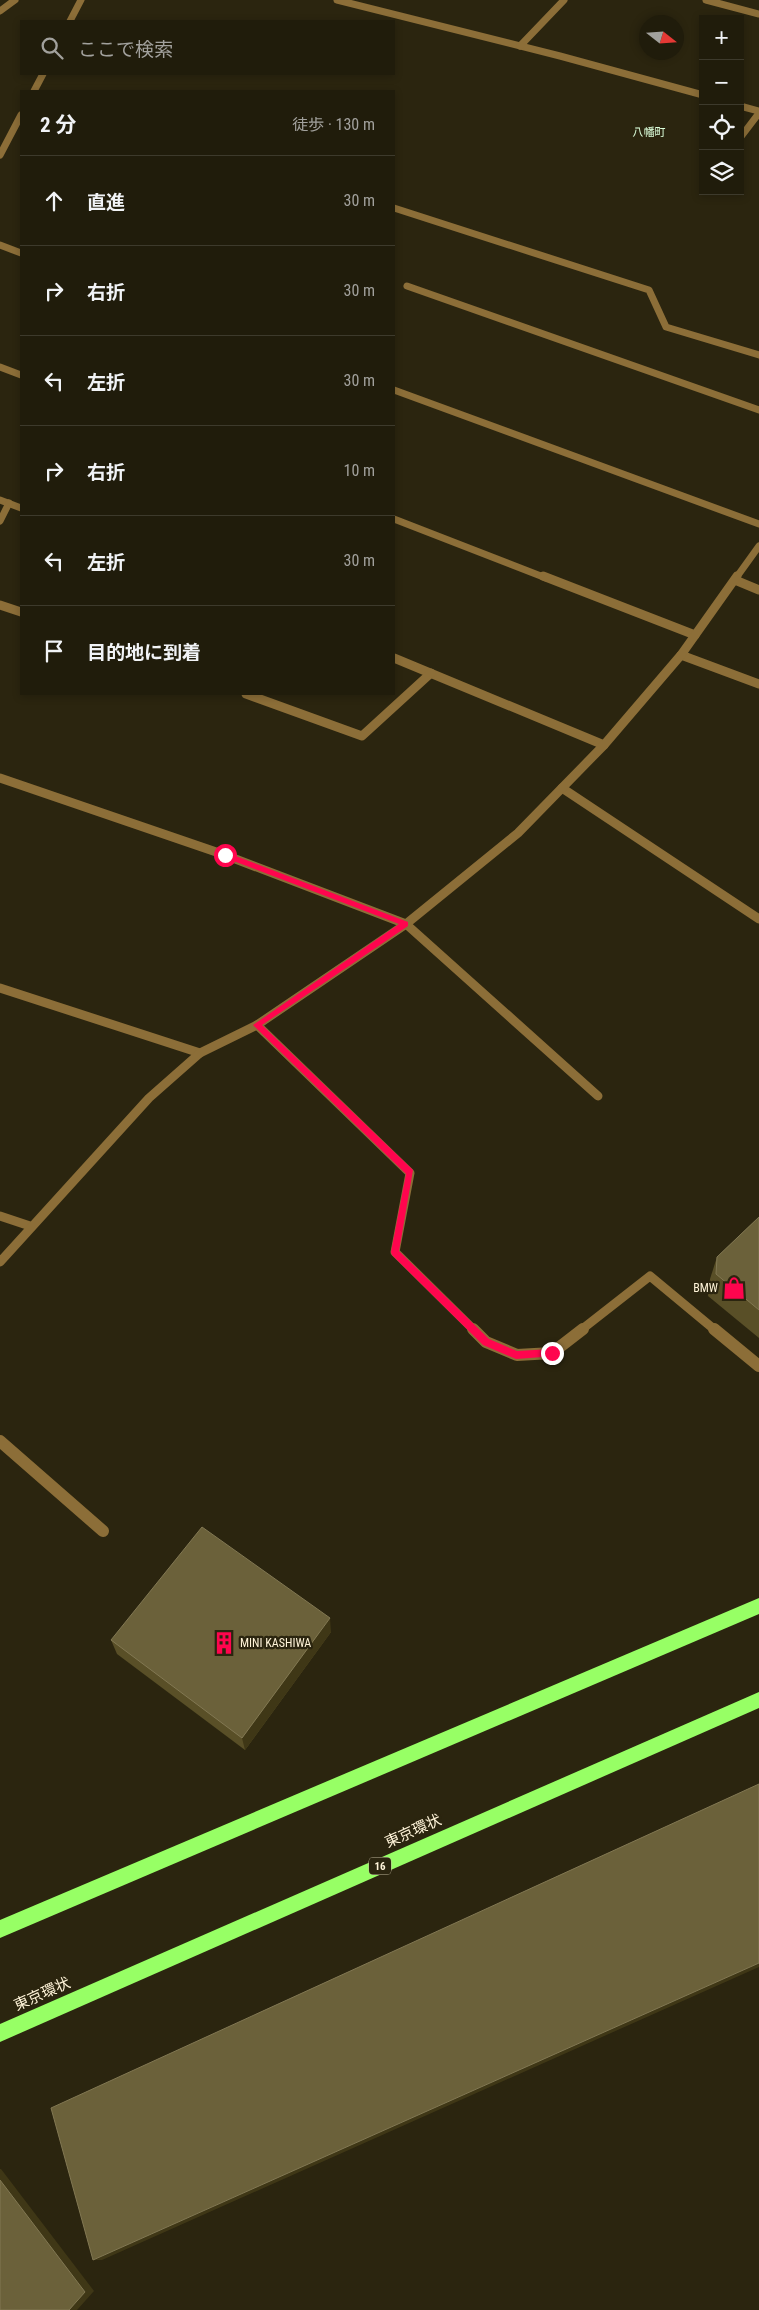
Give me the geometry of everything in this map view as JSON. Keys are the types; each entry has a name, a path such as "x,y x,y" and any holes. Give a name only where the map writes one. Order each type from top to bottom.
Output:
{"highway":[{"path":"0,1929 759,1606"},
{"name":"東京環状","path":"0,2033 759,1700"}],"street":[{"path":"0,11 15,0"},
{"path":"71,20 81,0"},
{"path":"337,0 699,94"},
{"path":"520,46 564,0"},
{"path":"706,0 759,14"},
{"path":"35,90 42,75"},
{"path":"744,107 759,112 744,133"},
{"path":"0,155 20,117"},
{"path":"395,208 649,290 666,327 759,355"},
{"path":"0,245 20,253"},
{"path":"407,286 759,410"},
{"path":"0,367 20,375"},
{"path":"395,390 759,524"},
{"path":"0,500 20,508"},
{"path":"0,521 9,503"},
{"path":"395,519 695,635"},
{"path":"0,1262 30,1226 149,1098 200,1053 257,1025 406,924 518,833 604,745 681,655 759,546"},
{"path":"735,580 759,590"},
{"path":"0,605 20,612"},
{"path":"681,655 759,684"},
{"path":"395,658 604,745"},
{"path":"249,695 362,736 431,673"},
{"path":"0,778 225,855 406,924 598,1096"},
{"path":"562,788 759,919"},
{"path":"0,988 200,1053"},
{"path":"257,1025 410,1173 395,1252 486,1342 516,1355 552,1353 650,1276 759,1366"},
{"path":"0,1216 30,1226"},
{"path":"0,1441 103,1532"}],"building":[{"path":"759,1217 759,1310 716,1274 717,1257"},
{"name":"MINI KASHIWA","path":"202,1527 330,1618 242,1738 111,1640"},
{"path":"759,1784 759,1963 93,2260 51,2108"},
{"path":"0,2180 85,2292 69,2310 0,2310"}],"place":[{"name":"BMW","path":"734,1288"},
{"name":"MINI KASHIWA","path":"224,1643"}],"district":[{"name":"八幡町","path":"649,132"}],"route":[{"path":"225,855 406,924 257,1025 410,1173 395,1252 486,1342 516,1355 552,1353"}]}
